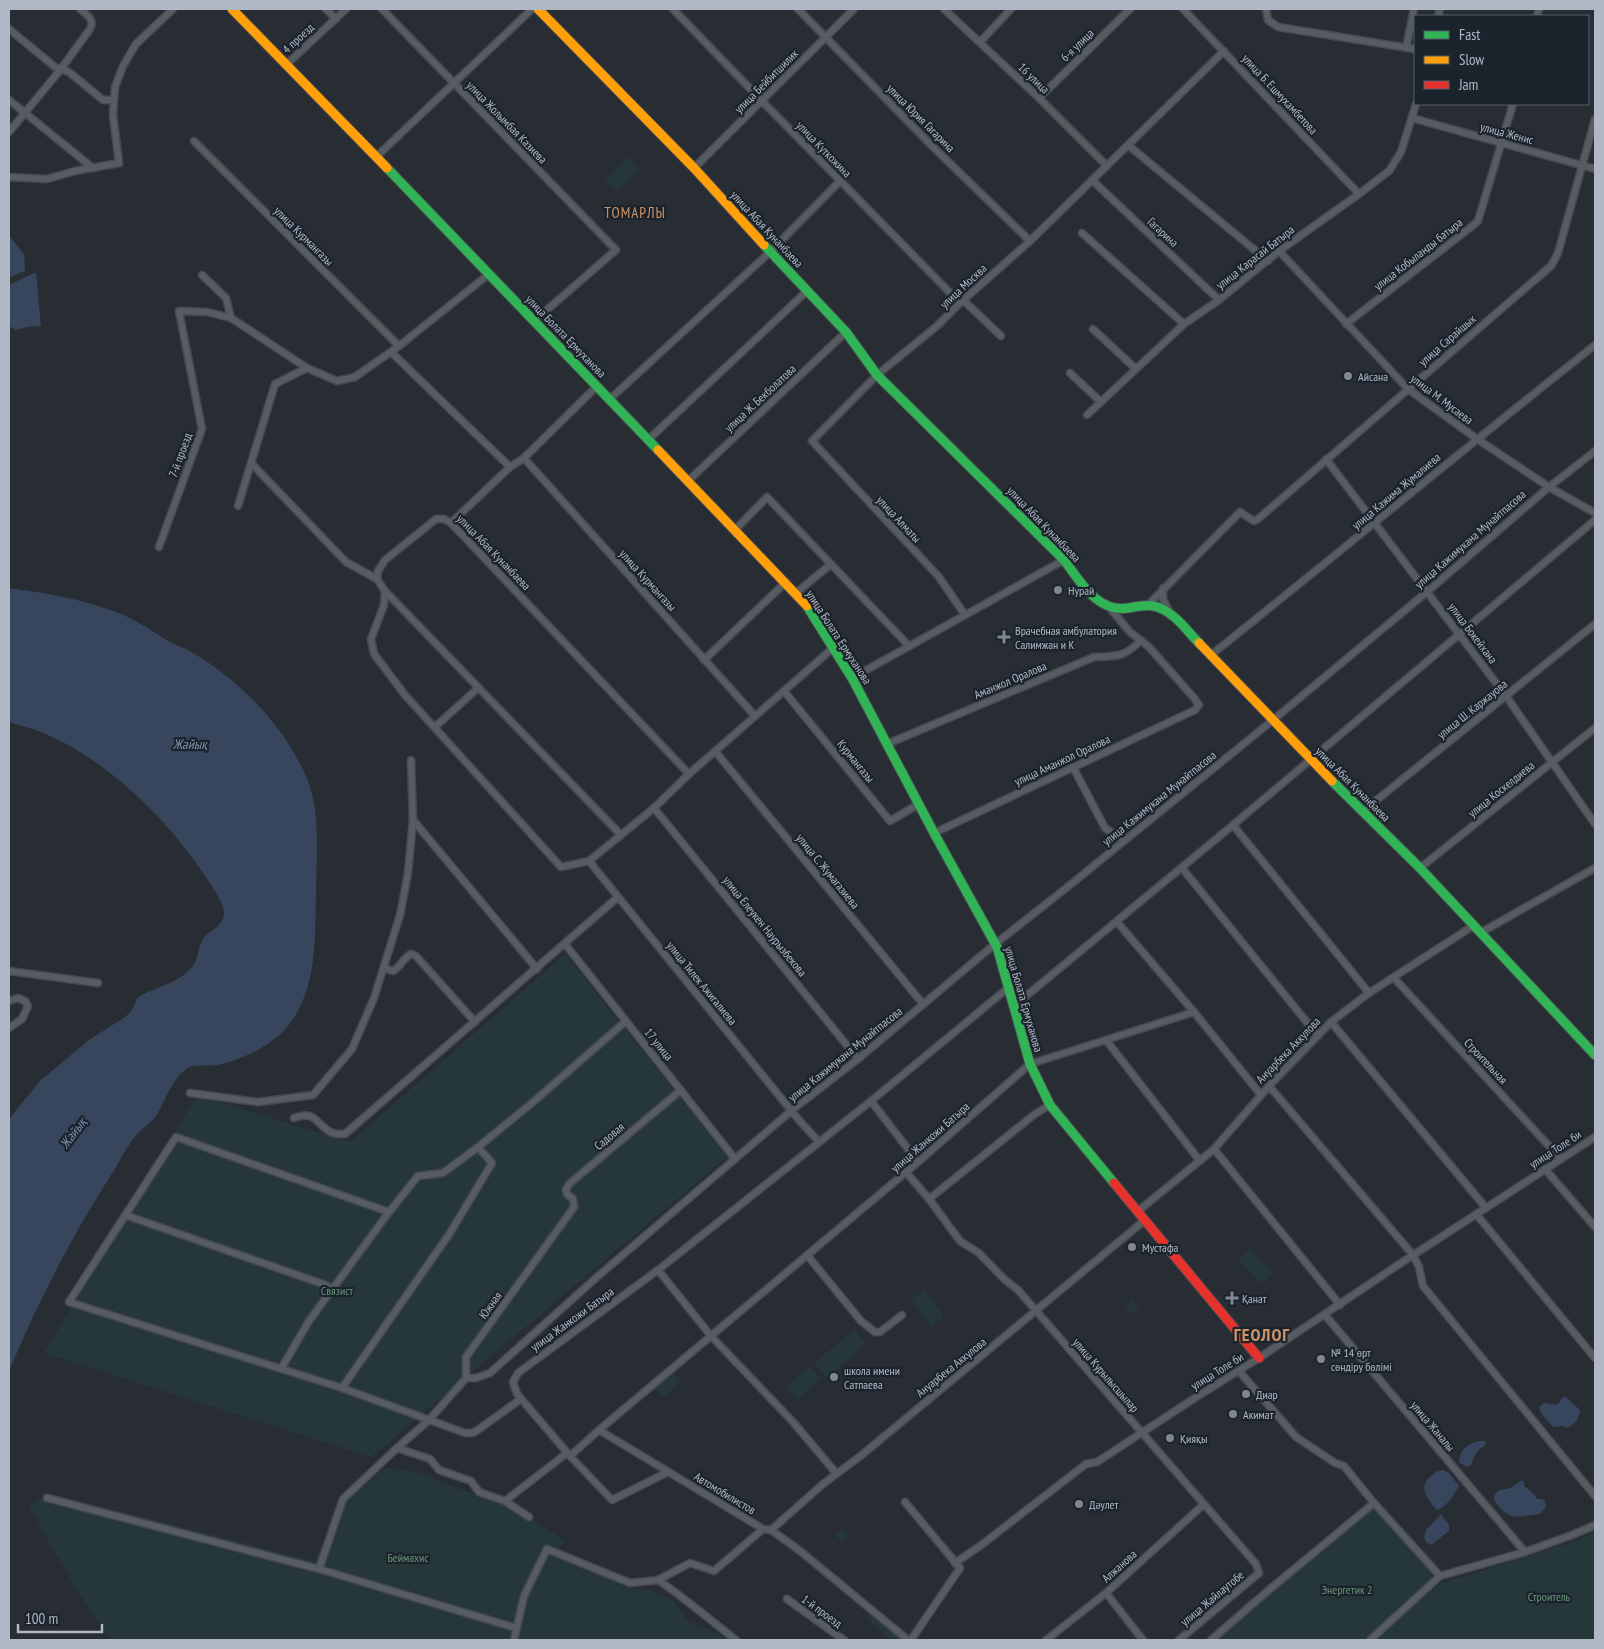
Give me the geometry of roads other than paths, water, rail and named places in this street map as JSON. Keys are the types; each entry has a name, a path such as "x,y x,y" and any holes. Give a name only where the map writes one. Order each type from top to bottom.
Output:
{"street":[{"path":"9,132 61,69 93,24 92,19 80,9"},
{"path":"9,178 47,179 119,163 112,115 115,87 123,66 136,44 173,9"},
{"name":"улица Болата Ермуханова","path":"232,9 804,601 852,678 995,944 1030,1064 1050,1105 1259,1358"},
{"path":"326,9 336,19"},
{"name":"4 проезд","path":"287,64 346,9"},
{"name":"улица Жолымбая Казиева","path":"382,9 616,250 534,321"},
{"path":"376,157 532,9"},
{"name":"улица Абая Кунанбаева","path":"538,9 694,168 846,332 878,375 1064,560 1086,589 1109,607"},
{"name":"улица Куткожина","path":"674,9 840,181 962,302 1001,336"},
{"name":"улица Юрия Гагарина","path":"798,9 931,145 1030,241"},
{"name":"улица Бейбитшилик","path":"694,168 854,9"},
{"name":"16 улица","path":"944,9 1039,98 1107,166"},
{"path":"980,42 1011,9"},
{"name":"6-я улица","path":"1039,98 1130,9"},
{"name":"улица Б. Ешмухамбетова","path":"1183,9 1359,194"},
{"path":"1266,9 1268,20 1278,27 1414,49"},
{"path":"1406,48 1414,9"},
{"path":"9,29 55,67 69,72 103,100 114,100"},
{"name":"улица Москва","path":"812,441 878,375 937,326 1030,241 1224,52"},
{"path":"9,100 93,168"},
{"name":"улица Карасай Батыра","path":"1087,415 1184,324 1219,300 1279,251 1359,194 1389,170 1401,152 1416,105"},
{"name":"улица Кобыланды батыра","path":"1346,324 1478,221 1513,105"},
{"name":"улица Женис","path":"1412,118 1595,169"},
{"name":"улица Сарайшык","path":"1164,588 1240,512 1254,521 1258,519 1550,266 1558,252 1595,119"},
{"name":"улица Курмангазы","path":"194,141 399,346"},
{"path":"1128,145 1268,261"},
{"name":"Гагарина","path":"1092,180 1219,300"},
{"path":"610,399 770,252 840,181"},
{"path":"1082,233 1184,324"},
{"name":"улица М. Мусаева","path":"1279,251 1408,389 1477,439 1549,487 1595,513"},
{"path":"202,275 226,298 231,318 307,368 336,381 355,377 391,352 489,274"},
{"path":"648,440 807,291"},
{"name":"7-й проезд","path":"159,546 202,429 179,311 207,312 231,318"},
{"path":"1093,328 1136,369"},
{"name":"улица Ж. Бекболатова","path":"688,481 846,332"},
{"name":"улица Кажима Жумалиева","path":"1212,655 1595,345"},
{"path":"391,352 510,467"},
{"path":"238,506 276,384 307,368"},
{"path":"1070,373 1101,402"},
{"path":"451,523 510,467 524,458 597,386"},
{"name":"улица Алматы","path":"812,441 939,577 965,615"},
{"name":"улица Кажимукана Мунайтпасова","path":"466,1378 476,1378 490,1373 597,1277 791,1111 858,1059 995,944 1273,720 1549,487 1595,451"},
{"name":"улица Курмангазы","path":"524,458 755,716"},
{"name":"улица Бокейхана","path":"1326,459 1506,696 1595,824"},
{"path":"251,463 346,562 377,579 385,591 621,835"},
{"path":"735,530 767,497 910,646"},
{"name":"улица Абая Кунанбаева","path":"377,579 378,571 386,560 436,519 444,519 451,523 689,774"},
{"path":"1014,1006 1182,868 1595,520"},
{"path":"852,678 1064,560"},
{"path":"796,593 831,564"},
{"path":"704,660 786,582"},
{"path":"1109,607 1120,609 1148,604 1164,588"},
{"path":"1164,588 1164,598 1170,613"},
{"path":"385,591 384,605 371,640 374,654 405,695 561,867 589,861 654,808 689,774 833,648"},
{"name":"улица Абая Кунанбаева","path":"1148,604 1161,607 1170,613 1212,655 1311,760 1420,868 1595,1055"},
{"path":"1109,607 1129,631 1141,640"},
{"name":"улица Ш. Каржауова","path":"1363,811 1595,624"},
{"name":"улица Аманжол Оралова","path":"934,833 1195,710 1198,705 1141,640"},
{"name":"Аманжол Оралова","path":"887,744 1094,656 1120,656 1132,650 1141,640"},
{"path":"435,727 478,688"},
{"name":"Курмангазы","path":"784,691 890,821 919,804"},
{"name":"улица Коскелдиева","path":"1420,868 1595,728"},
{"name":"улица С. Жумагазиева","path":"715,751 923,1004"},
{"path":"190,1093 258,1102 313,1096 352,1049 374,998 400,915 408,873 413,820 411,760"},
{"path":"1073,767 1105,828 1124,841"},
{"name":"улица Елеукен Наурызбекова","path":"654,808 858,1059"},
{"path":"413,820 537,969"},
{"path":"1233,825 1369,993"},
{"name":"улица Тилек Ажигалиева","path":"589,861 791,1111 819,1142"},
{"path":"1182,868 1318,1036"},
{"name":"Ануарбека Аккулова","path":"1137,1212 1214,1149 1269,1086 1318,1036 1332,1022 1369,993 1476,929 1595,868"},
{"path":"294,1118 303,1115 314,1118 332,1133 345,1134 618,897"},
{"path":"1117,922 1194,1012 1261,1096"},
{"name":"17 улица","path":"565,944 735,1159"},
{"path":"384,968 393,971 405,957 410,954 416,956 475,1022"},
{"path":"9,971 98,983"},
{"name":"Строительная","path":"1394,978 1561,1159"},
{"name":"улица Жанкожи Батыра","path":"519,1396 513,1382 518,1373 658,1270 871,1101 1008,988"},
{"path":"9,1000 18,998 25,1001 28,1006 22,1019 9,1028"},
{"name":"улица Жанкожи Батыра","path":"505,1501 569,1455 712,1336 918,1162 1030,1064 1194,1012"},
{"path":"281,1369 309,1321 389,1212 418,1176 444,1173 532,1103 626,1021"},
{"path":"1332,1022 1486,1208"},
{"path":"1106,1040 1200,1161"},
{"path":"1269,1086 1413,1255 1419,1267 1423,1286 1595,1496"},
{"name":"Садовая","path":"575,1203 567,1194 566,1190 569,1184 681,1090"},
{"path":"871,1101 918,1162"},
{"path":"929,1199 1035,1114 1050,1105"},
{"name":"улица Толе би","path":"955,1563 980,1546 1086,1464 1097,1462 1239,1371 1595,1137"},
{"path":"389,1212 176,1138 69,1302 342,1388 465,1433 473,1433 519,1396 569,1455 612,1500 668,1472"},
{"path":"342,1388 450,1233 492,1164 478,1147"},
{"path":"1214,1149 1340,1305"},
{"path":"1545,1169 1595,1227"},
{"name":"улица Курылысшылар","path":"906,1172 960,1241 979,1253 1036,1310 1256,1564 1259,1573"},
{"name":"Южная","path":"466,1378 466,1357 575,1203"},
{"path":"1476,1214 1595,1358"},
{"path":"125,1215 326,1285 332,1291"},
{"name":"Ануарбека Аккулова","path":"771,1530 836,1473 863,1454 1144,1220"},
{"path":"807,1255 861,1321 875,1332 880,1332 902,1315"},
{"path":"658,1270 712,1336 793,1422 836,1473"},
{"name":"улица Жаналы","path":"1325,1315 1525,1552"},
{"path":"1239,1371 1296,1437 1335,1463 1344,1466 1374,1503 1440,1576"},
{"path":"319,1569 343,1499 429,1420 466,1378"},
{"name":"Автомобилистов","path":"598,1430 763,1529 771,1530"},
{"path":"397,1448 430,1460 439,1470 471,1481 479,1492 505,1501 529,1517"},
{"path":"47,1498 319,1569 516,1628"},
{"path":"771,1530 799,1550 909,1640 960,1568 905,1502"},
{"path":"1211,1640 1374,1503"},
{"name":"Алжанова","path":"1046,1640 1106,1593 1203,1505"},
{"path":"1370,1640 1440,1576 1525,1552 1595,1525"},
{"path":"514,1640 524,1596 547,1550 630,1583 658,1580 690,1563 714,1571 763,1529"},
{"name":"улица Жайлаутобе","path":"1179,1640 1259,1573"},
{"path":"658,1580 680,1595 695,1609 736,1640"},
{"path":"1106,1593 1143,1640"},
{"name":"1-й проезд","path":"787,1599 844,1640"}],"water":[{"path":"9,236 24,254 25,271 9,278"},
{"path":"36,272 41,326 16,330 9,326 9,285"},
{"name":"Жайық","path":"9,588 73,599 126,616 168,641 190,651 228,677 261,708 288,743 299,762 308,781 315,808 317,852 313,961 306,993 291,1022 277,1037 258,1050 226,1063 188,1068 180,1075 156,1116 132,1140 70,1244 44,1294 9,1371 9,1119 40,1081 89,1040 131,1012 137,998 175,980 189,971 196,961 203,939 219,925 224,913 222,903 216,892 188,852 170,830 131,790 86,756 62,742 9,722"},
{"path":"1563,1397 1566,1397 1580,1410 1579,1416 1568,1428 1563,1426 1553,1427 1541,1413 1539,1407 1544,1403 1557,1405"},
{"path":"1478,1441 1485,1441 1486,1445 1476,1453 1471,1465 1467,1467 1460,1463 1460,1455 1464,1449"},
{"path":"1443,1470 1449,1473 1459,1486 1447,1503 1437,1510 1426,1495 1424,1486 1432,1475"},
{"path":"1520,1481 1524,1481 1524,1486 1537,1499 1545,1501 1546,1506 1540,1514 1511,1516 1495,1502 1494,1496 1498,1491 1511,1487"},
{"path":"1441,1514 1449,1525 1449,1531 1431,1545 1426,1542 1424,1537 1426,1530"}],"place":[{"name":"Айсана","path":"1348,376"},
{"name":"Нурай","path":"1058,590"},
{"name":"Врачебная амбулатория Салимжан и К","path":"1004,637"},
{"name":"Мустафа","path":"1132,1247"},
{"name":"Қанат","path":"1232,1298"},
{"name":"№ 14 өрт сөндіру бөлімі","path":"1321,1359"},
{"name":"школа имени Сатпаева","path":"834,1377"},
{"name":"Диар","path":"1246,1394"},
{"name":"Акимат","path":"1233,1414"},
{"name":"Қияқы","path":"1170,1438"},
{"name":"Дәулет","path":"1079,1504"}],"district":[{"name":"ТОМАРЛЫ","path":"635,212"},
{"name":"ГЕОЛОГ","path":"1262,1334"}],"park label":[{"name":"Связист","path":"337,1290"},
{"name":"Беймахис","path":"408,1557"},
{"name":"Энергетик 2","path":"1347,1589"},
{"name":"Строитель","path":"1549,1596"}]}
